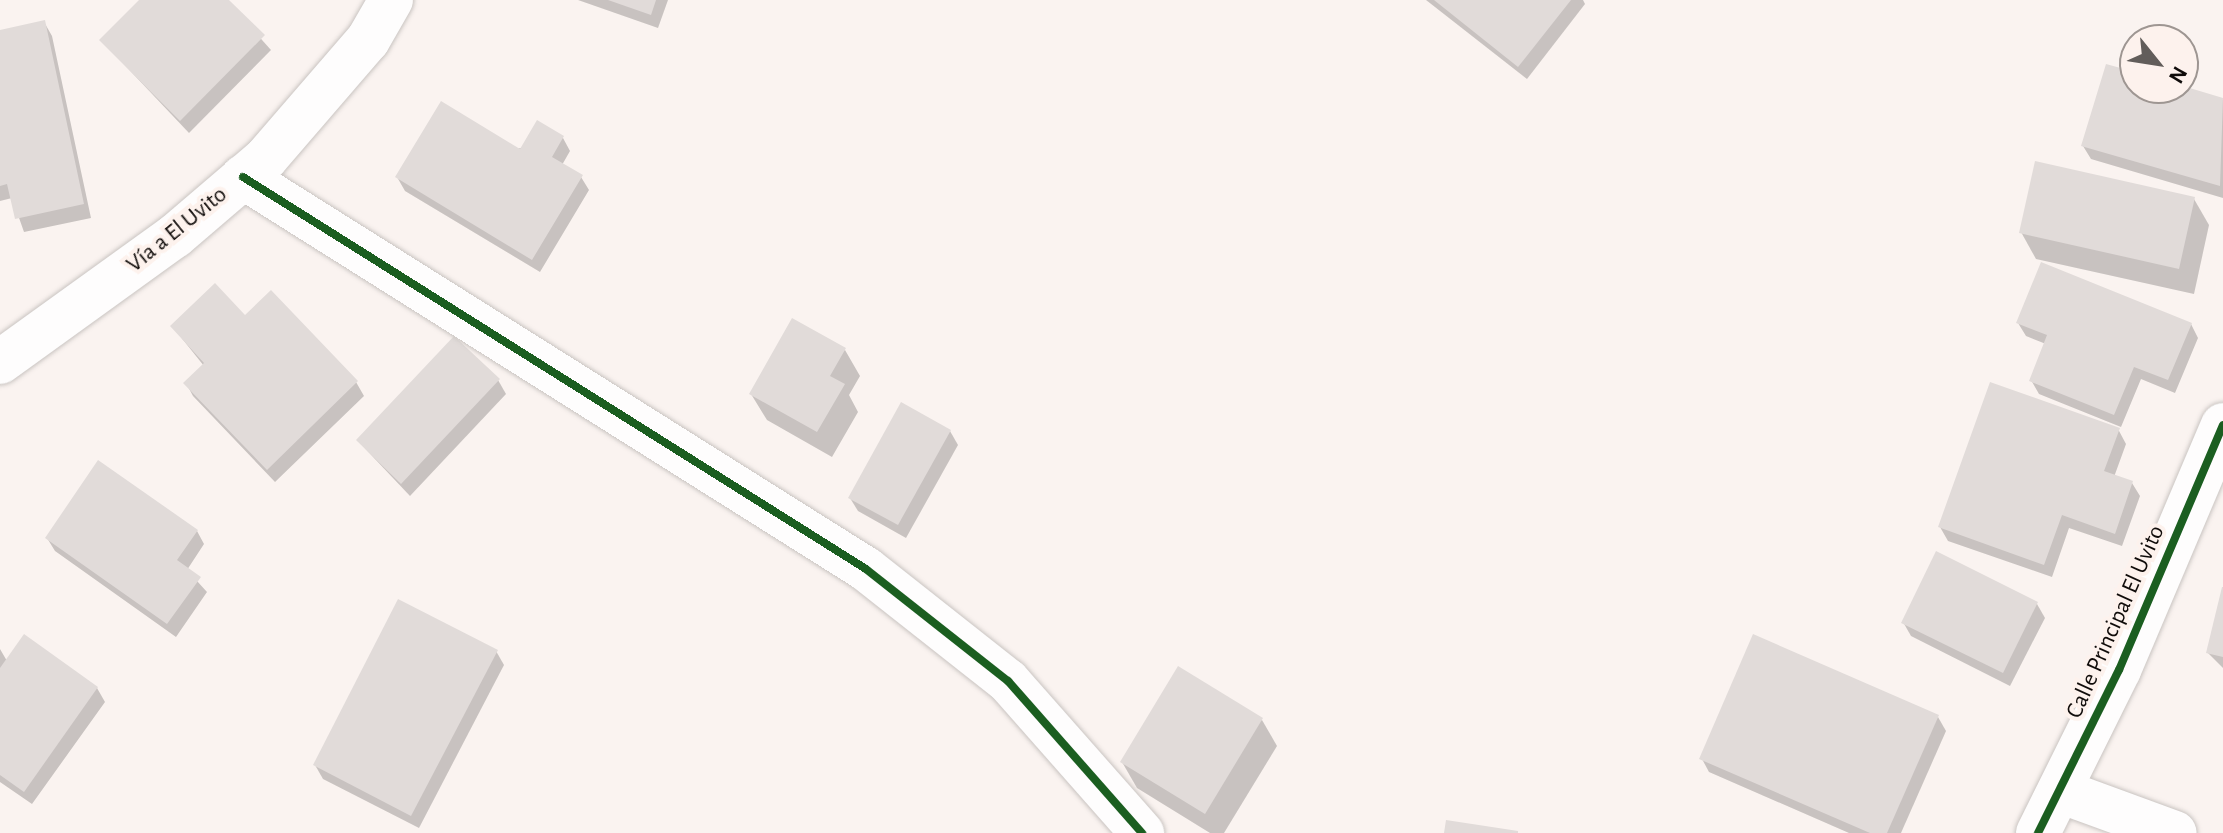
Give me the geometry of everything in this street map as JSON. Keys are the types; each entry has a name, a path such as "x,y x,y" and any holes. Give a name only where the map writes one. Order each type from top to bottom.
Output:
{"street":[{"name":"Vía a El Uvito","path":"0,362 175,236 266,158 368,40 391,0"},
{"path":"243,177 866,569 1008,681 1142,833"},
{"name":"Calle Principal El Uvito","path":"2038,833 2119,670 2223,425"},
{"path":"2060,791 2175,833"}],"building":[{"path":"139,0 229,0 265,35 180,121 99,40"},
{"path":"608,0 656,0 651,15"},
{"path":"1434,0 1571,0 1518,67"},
{"path":"45,20 84,204 15,219 7,184 0,186 0,30"},
{"path":"2106,64 2119,68 2119,104 2199,104 2199,91 2223,98 2220,186 2081,146"},
{"path":"441,101 520,149 537,120 564,136 552,157 583,175 532,260 395,177"},
{"path":"2035,161 2195,197 2179,269 2019,233"},
{"path":"2041,262 2192,323 2168,380 2134,367 2114,415 2029,381 2047,335 2016,323"},
{"path":"215,283 245,315 271,290 358,381 267,470 183,383 204,363 170,326"},
{"path":"792,318 846,348 830,376 845,384 817,432 749,394"},
{"path":"454,336 500,379 401,484 356,440"},
{"path":"1990,382 2120,428 2104,471 2133,481 2115,534 2062,515 2044,565 1938,527"},
{"path":"901,402 951,430 898,525 848,498"},
{"path":"98,460 198,530 177,560 201,577 167,624 45,538"},
{"path":"1936,551 2038,602 2003,673 1901,623"},
{"path":"2223,587 2223,657 2206,653"},
{"path":"398,599 498,650 411,816 313,765"},
{"path":"24,634 98,687 24,792 0,775 0,668"},
{"path":"1753,634 1939,715 1887,833 1870,833 1699,759"},
{"path":"1178,666 1263,718 1205,814 1120,762"},
{"path":"1446,820 1518,831 1518,833 1444,833"}],"cycle path":[{"path":"243,177 866,569 1008,681 1142,833"},
{"path":"2038,833 2119,670 2223,425"}]}
